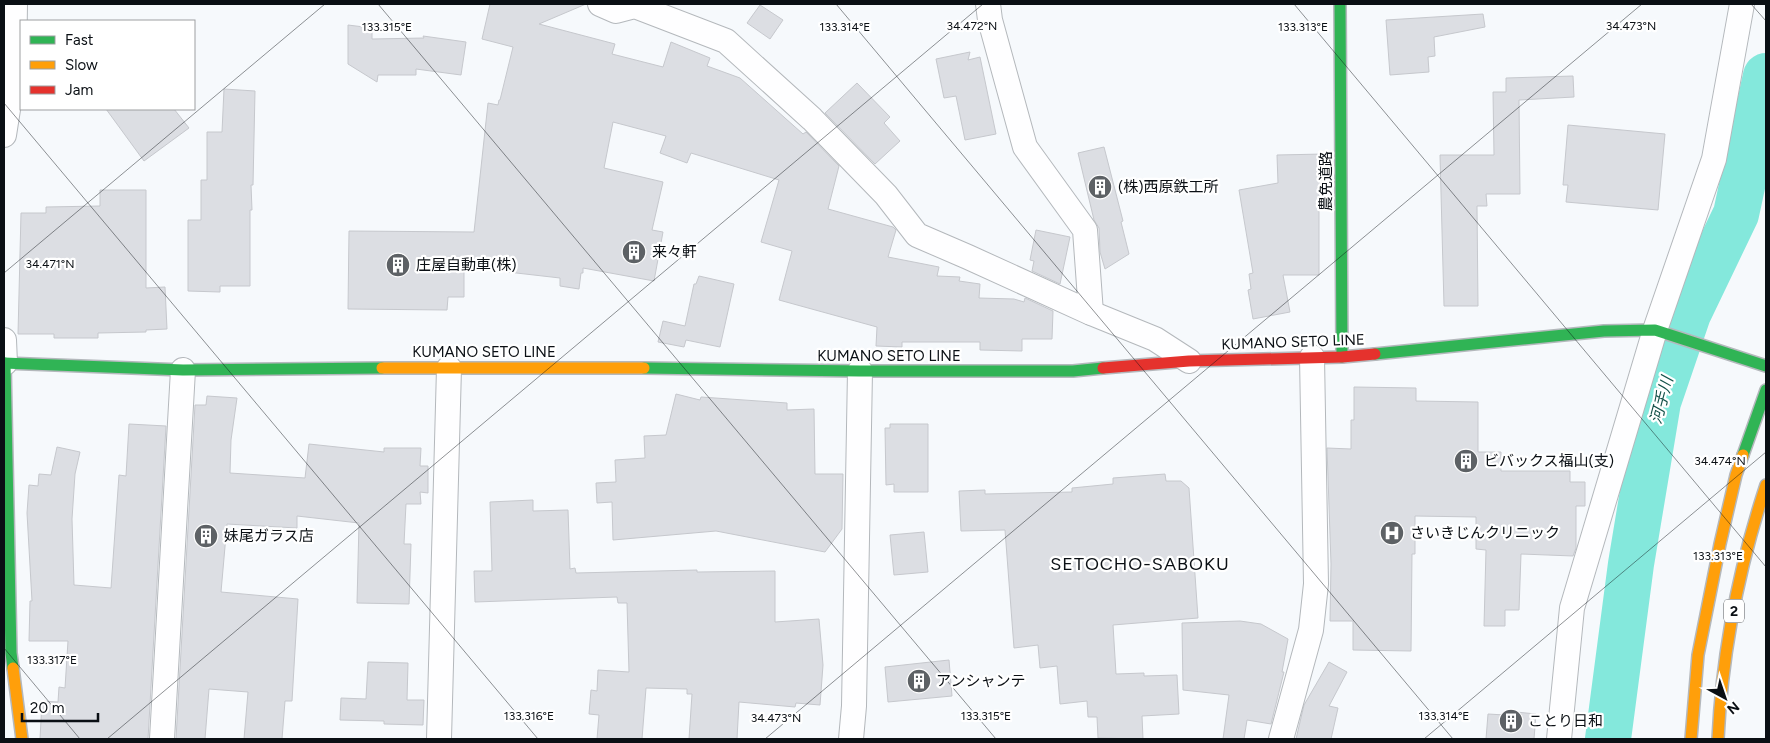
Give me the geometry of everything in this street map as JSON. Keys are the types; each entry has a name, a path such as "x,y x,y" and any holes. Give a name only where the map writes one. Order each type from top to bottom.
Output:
{"main road":[{"name":"農免道路","path":"1340,4 1342,357"},
{"name":"KUMANO SETO LINE","path":"4,355 183,370 578,367 860,371 1073,371 1189,361 1342,357 1604,331 1655,330 1766,366"},
{"path":"4,355 11,653 22,739"},
{"name":"2","path":"1691,739 1698,655 1720,544 1736,475 1766,390"},
{"name":"2","path":"1718,739 1726,657 1738,591 1753,523 1766,485"}],"street":[{"path":"4,135 14,71 15,4"},
{"path":"600,4 616,11 635,6 726,41 812,119 886,195 916,236 1155,339 1189,361"},
{"path":"988,4 990,20 1025,147 1085,230 1092,313"},
{"path":"1559,739 1572,608 1655,330 1714,159 1742,4"},
{"path":"1281,739 1311,630 1316,584 1312,357"},
{"path":"438,739 449,368"},
{"path":"162,739 183,370"},
{"path":"851,739 854,706 860,371"}],"building":[{"path":"490,4 586,4 539,24 615,44 612,54 663,67 671,42 710,58 707,66 740,78 803,134 806,132 839,166 828,209 893,227 896,230 888,257 939,267 937,276 960,277 959,281 980,284 979,298 1014,299 1024,302 1025,298 1053,311 1052,339 1022,339 1022,351 980,350 980,342 902,342 902,347 876,346 877,327 779,300 792,251 761,242 779,180 691,153 687,163 660,153 666,136 613,122 604,168 663,182 652,230 663,232 654,281 583,268 579,289 560,286 560,278 464,267 464,297 448,297 447,310 348,309 349,231 474,232 488,103 498,105 513,47 482,39"},
{"path":"760,5 783,20 770,39 747,23"},
{"path":"1483,14 1485,27 1434,37 1435,56 1428,57 1429,72 1390,75 1386,20"},
{"path":"348,25 372,28 372,39 424,38 423,36 466,42 461,75 416,69 416,75 378,75 377,82 348,64"},
{"path":"970,52 968,60 980,57 996,134 965,140 956,96 944,98 936,59"},
{"path":"1573,76 1574,97 1519,100 1520,194 1486,194 1487,206 1477,206 1478,306 1444,306 1440,155 1494,155 1493,92 1506,92 1506,78"},
{"path":"857,83 890,117 884,123 900,141 875,164 825,113"},
{"path":"224,89 255,91 253,185 251,185 252,210 250,210 250,286 220,286 220,292 188,291 188,220 201,220 201,180 207,180 207,132 222,132"},
{"path":"107,110 175,110 189,128 144,161"},
{"path":"1568,125 1665,134 1658,210 1566,202 1568,185 1563,185"},
{"name":"(株)西原鉄工所","path":"1104,147 1123,221 1121,222 1129,254 1105,269 1100,252 1099,228 1094,220 1078,153"},
{"path":"1324,154 1325,186 1319,186 1319,275 1283,275 1290,312 1253,319 1248,290 1251,289 1249,274 1253,273 1239,190 1278,183 1277,155"},
{"path":"100,190 146,190 146,288 165,287 167,329 146,330 146,332 98,333 98,338 54,338 54,334 18,334 21,213 46,213 46,207 100,206"},
{"path":"1036,230 1070,237 1060,284 1032,271 1034,261 1030,260"},
{"path":"699,276 734,284 720,347 686,340 684,347 658,342 663,321 685,326 694,284 696,284"},
{"path":"1354,387 1416,388 1416,401 1478,402 1478,452 1501,452 1501,471 1570,471 1570,482 1585,482 1585,506 1576,506 1576,548 1573,556 1521,554 1519,610 1505,610 1505,626 1484,626 1486,550 1476,549 1476,517 1415,516 1415,554 1412,554 1411,651 1353,650 1353,621 1330,621 1331,564 1327,448 1351,449 1351,420 1354,420"},
{"path":"676,394 700,400 701,397 787,403 787,410 814,409 815,474 843,474 842,529 825,552 716,531 613,540 612,502 597,503 596,483 616,482 615,460 645,458 644,436 666,435"},
{"path":"207,396 237,398 231,440 230,473 305,478 309,444 384,452 384,448 421,448 420,466 428,466 428,493 420,492 421,504 406,504 404,544 411,544 409,604 357,603 359,523 297,516 297,528 227,524 221,592 298,599 292,701 285,701 282,739 244,739 248,692 209,689 205,739 176,739 195,405 206,405"},
{"path":"129,424 166,426 148,739 40,739 42,701 58,702 59,687 65,688 68,641 29,641 30,601 32,601 27,513 29,485 38,486 39,474 51,475 57,447 80,452 75,474 72,519 74,585 111,588 119,475 126,476"},
{"path":"890,424 928,424 928,492 894,492 894,484 886,485 885,428 890,428"},
{"path":"1165,474 1166,481 1181,481 1189,488 1198,618 1113,625 1116,674 1144,673 1144,676 1177,675 1179,714 1142,716 1143,739 1098,738 1097,717 1088,717 1087,701 1060,704 1057,666 1040,668 1038,645 1014,648 1005,530 961,531 959,491 985,490 985,494 1072,492 1072,488 1113,484 1113,478"},
{"path":"533,500 533,511 568,510 570,569 575,568 576,573 697,570 697,572 775,571 775,622 819,619 823,665 820,705 796,703 795,707 739,702 737,739 689,739 692,694 687,694 687,689 646,688 642,739 597,739 599,715 589,714 591,690 597,691 598,670 629,672 627,603 618,603 617,597 475,602 474,571 492,571 490,502"},
{"path":"924,532 928,572 894,575 890,535"},
{"path":"1240,621 1261,624 1288,639 1282,672 1284,672 1271,724 1247,720 1244,739 1223,739 1229,695 1183,690 1182,623"},
{"name":"アンシャンテ","path":"949,660 952,696 888,702 885,667"},
{"path":"368,662 408,663 407,700 424,700 423,725 384,724 384,721 340,720 341,698 366,699"},
{"path":"1329,662 1347,672 1329,706 1338,708 1331,739 1296,739 1304,705"},
{"name":"ことり日和","path":"1506,711 1536,714 1534,739 1486,739 1488,714 1505,715"}],"waterway":[{"name":"河手川","path":"1608,739 1631,564 1658,402 1688,314 1736,214 1766,76"}],"traffic: fast":[{"path":"1340,4 1342,357"},
{"path":"1375,354 1604,331 1655,330 1766,366"},
{"path":"4,363 183,370 382,368"},
{"path":"5,363 11,653 13,668"},
{"path":"644,368 860,371 1073,371 1103,368"},
{"path":"1743,455 1766,390"}],"traffic: slow":[{"path":"382,368 644,368"},
{"path":"1691,739 1698,655 1720,544 1736,475 1743,455"},
{"path":"1718,739 1723,675 1733,610 1756,516 1766,485"},
{"path":"13,668 22,739"}],"traffic: jam":[{"path":"1103,368 1189,361 1342,357 1375,354"}],"place":[{"name":"(株)西原鉄工所","path":"1100,187"},
{"name":"来々軒","path":"634,252"},
{"name":"庄屋自動車(株)","path":"398,265"},
{"name":"ビバックス福山(支)","path":"1466,461"},
{"name":"さいきじんクリニック","path":"1392,533"},
{"name":"妹尾ガラス店","path":"206,536"},
{"name":"アンシャンテ","path":"919,681"},
{"name":"ことり日和","path":"1511,721"}],"district":[{"name":"SETOCHO-SABOKU","path":"1140,564"}]}
